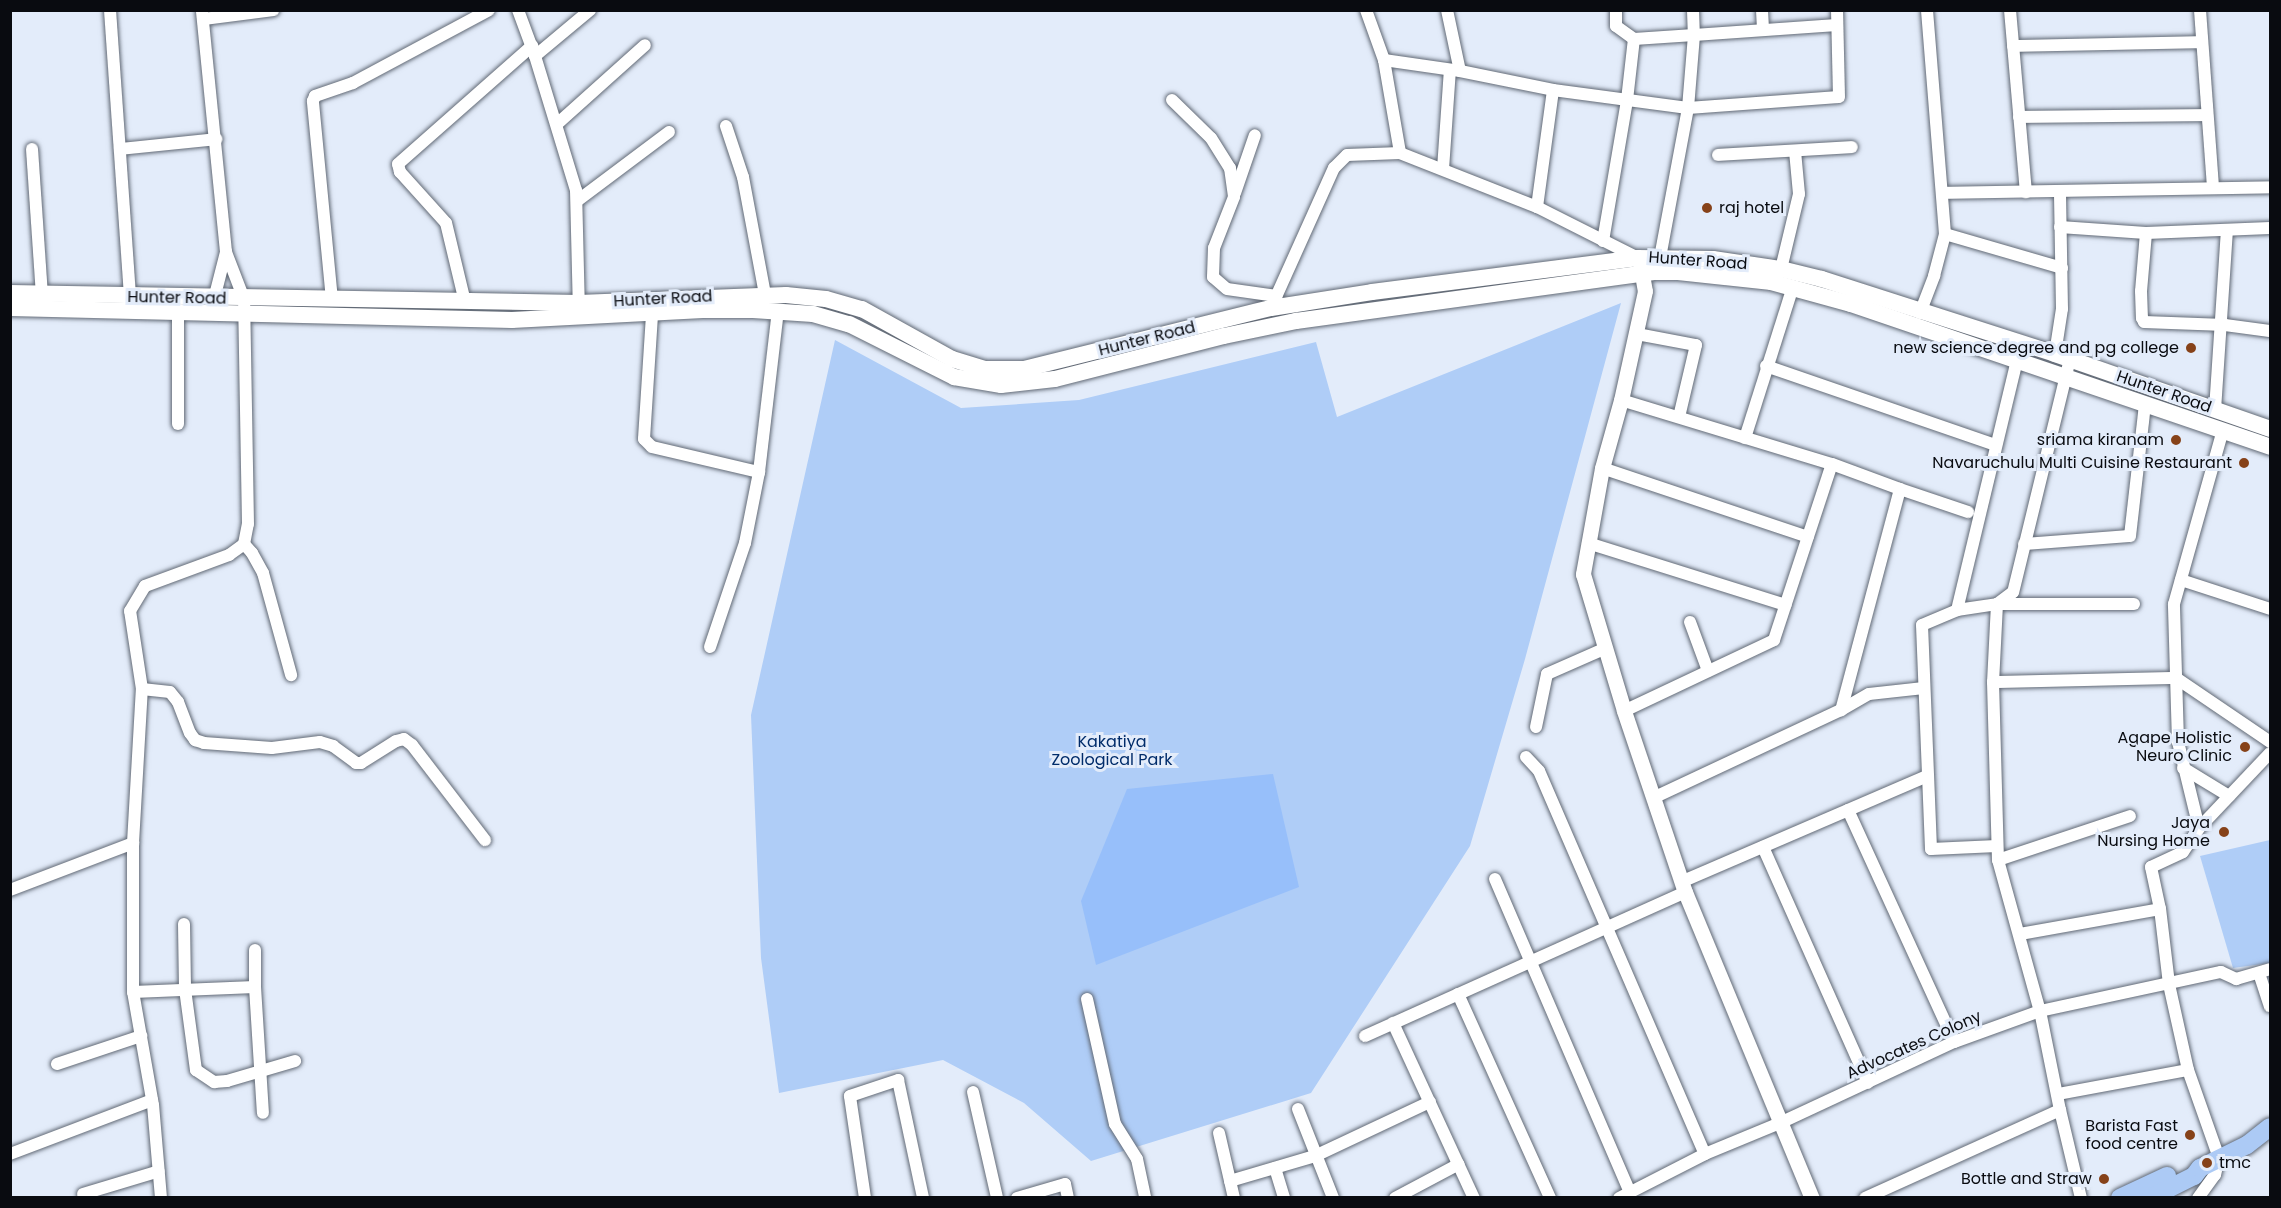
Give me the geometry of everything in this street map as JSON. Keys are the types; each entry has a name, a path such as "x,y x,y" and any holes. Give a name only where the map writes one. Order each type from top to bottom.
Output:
{"main road":[{"name":"Hunter Road","path":"10,308 45,299 130,297 213,305 512,320 579,310 765,294 844,303 862,309 952,359 986,369 1024,369 1200,334 1641,266 1660,257 1713,259 1781,269 1822,279 1927,320 2017,360 2271,447"},
{"name":"Hunter Road","path":"245,306 332,300 465,302 652,315 703,310 813,314 841,321 954,377 1001,385 1055,379 1200,334 1274,302 1641,266 1728,276 1793,287 1927,320 2062,357 2271,429"},
{"name":"Hunter Road","path":"10,293 45,299 178,310 213,305"},
{"path":"2150,1197 2194,1176 2200,1168 2247,1145 2271,1127"},
{"path":"2120,1197 2188,1167 2200,1168"}],"street":[{"path":"110,10 130,297"},
{"path":"161,1197 152,1100 133,992 133,843 142,689 130,620 132,603 145,586 230,555 244,544 248,524 245,306 226,252 203,15 273,10"},
{"path":"332,300 313,101 315,96 353,83 489,10"},
{"path":"518,10 557,124 577,201 579,310"},
{"path":"465,302 446,223 400,172 399,164 533,51 590,10"},
{"path":"1366,10 1384,60 1400,153"},
{"path":"1443,169 1455,70 1447,10"},
{"path":"1616,10 1616,26 1634,39 1837,25"},
{"path":"1660,257 1688,108 1694,36 1693,10"},
{"path":"1762,10 1762,30"},
{"path":"1384,60 1455,70 1553,90 1688,108 1839,97 1836,10"},
{"path":"1927,10 1945,234 1934,276 1927,320"},
{"path":"2010,10 2026,192"},
{"path":"2200,10 2213,188"},
{"path":"1604,241 1627,100 1634,39"},
{"path":"2013,46 2202,42"},
{"path":"557,124 645,45"},
{"path":"1537,207 1553,90"},
{"path":"1172,100 1211,138 1230,168 1234,197"},
{"path":"2019,117 2207,115"},
{"path":"726,126 743,177 765,294"},
{"path":"577,201 669,132"},
{"path":"1255,135 1214,248 1214,277 1227,289 1274,302 1334,168 1347,155 1400,153 1443,169 1537,207 1604,241 1641,266 1645,291 1622,400 1602,468 1584,574 1624,711 1683,887 1812,1197"},
{"path":"120,148 216,139"},
{"path":"1718,155 1852,147"},
{"path":"32,149 45,299"},
{"path":"1781,269 1799,194 1795,151"},
{"path":"1942,193 2271,187"},
{"path":"1997,604 2013,592 2066,377 2062,357 2060,191"},
{"path":"2060,227 2146,233 2271,228"},
{"path":"2215,410 2227,230"},
{"path":"2146,233 2141,291 2144,322 2220,324 2271,331"},
{"path":"1945,234 2062,268"},
{"path":"213,305 226,252"},
{"path":"1745,438 1793,287"},
{"path":"178,310 178,424"},
{"path":"710,647 745,543 759,472 778,311"},
{"path":"652,315 644,439 652,447 759,472"},
{"path":"1637,334 1696,345 1679,417"},
{"path":"1957,610 2017,360"},
{"path":"1766,366 1996,445"},
{"path":"1622,400 1832,464 1968,512"},
{"path":"2024,544 2130,536 2145,404"},
{"path":"2199,828 2178,742 2174,604 2223,430"},
{"path":"1624,711 1774,640 1832,464"},
{"path":"1602,468 1808,537"},
{"path":"1841,710 1900,489"},
{"path":"1588,543 1786,605"},
{"path":"244,544 252,553 262,573 291,675"},
{"path":"2181,580 2271,609"},
{"path":"1997,604 1993,682 1998,860 2040,1011 2081,1197"},
{"path":"1997,846 1931,849 1922,625 1957,610 1997,604 2134,604"},
{"path":"1690,622 1708,671"},
{"path":"1536,728 1547,674 1606,648"},
{"path":"1993,682 2176,678 2271,742"},
{"path":"1653,798 1841,710 1869,694 1924,688"},
{"path":"142,689 172,694 190,733 195,740 204,743 272,748 320,742 333,746 356,763 361,763 396,741 404,739 412,745 485,840"},
{"path":"2198,1197 2215,1175 2219,1158 2188,1070 2169,984 2160,909 2151,867 2183,852 2199,828 2271,753"},
{"path":"1526,757 1539,771 1705,1154"},
{"path":"2183,768 2229,796"},
{"path":"1365,1036 1608,927 1763,847 1927,776"},
{"path":"1848,810 1954,1042"},
{"path":"1998,860 2130,816"},
{"path":"10,890 133,843"},
{"path":"1763,847 1868,1083"},
{"path":"1495,879 1624,1195"},
{"path":"2020,934 2160,909"},
{"path":"184,924 186,989 196,1070 214,1082 260,1072 295,1061"},
{"path":"255,950 255,987 263,1113"},
{"path":"2265,971 2271,1006"},
{"name":"Advocates Colony","path":"1624,1195 1705,1154 1780,1123 1954,1042 2040,1011 2221,972 2236,979 2265,971"},
{"path":"133,992 255,987"},
{"path":"1458,994 1550,1197"},
{"path":"1087,999 1115,1124 1137,1159 1145,1197"},
{"path":"1394,1023 1474,1197"},
{"path":"57,1064 141,1036"},
{"path":"2058,1094 2188,1070"},
{"path":"865,1197 850,1096 898,1080 923,1197"},
{"path":"974,1092 997,1197"},
{"path":"10,1154 152,1100"},
{"path":"1230,1180 1315,1156 1430,1102"},
{"path":"1298,1109 1333,1197"},
{"path":"1865,1197 2060,1110"},
{"path":"1219,1133 1234,1197"},
{"path":"1395,1197 1459,1164"},
{"path":"1275,1168 1284,1197"},
{"path":"83,1194 159,1171"},
{"path":"1017,1197 1065,1184 1068,1197"}],"green space":[{"name":"Kakatiya Zoological Park","path":"1621,303 1525,659 1470,846 1311,1093 1091,1161 1024,1103 943,1060 779,1093 761,958 751,715 835,340 961,408 1079,400 1316,342 1337,417"},
{"path":"2270,840 2270,963 2233,968 2200,856"}],"shaded area":[{"path":"1273,774 1299,887 1096,965 1081,901 1127,789"}],"place":[{"name":"raj hotel","path":"1707,208"},
{"name":"new science degree and pg college","path":"2191,348"},
{"name":"sriama kiranam","path":"2176,440"},
{"name":"Navaruchulu Multi Cuisine Restaurant","path":"2244,463"},
{"name":"Agape Holistic Neuro Clinic","path":"2245,747"},
{"name":"Jaya Nursing Home","path":"2224,832"},
{"name":"Barista Fast food centre","path":"2190,1135"},
{"name":"tmc","path":"2207,1163"},
{"name":"Bottle and Straw","path":"2104,1179"}]}
